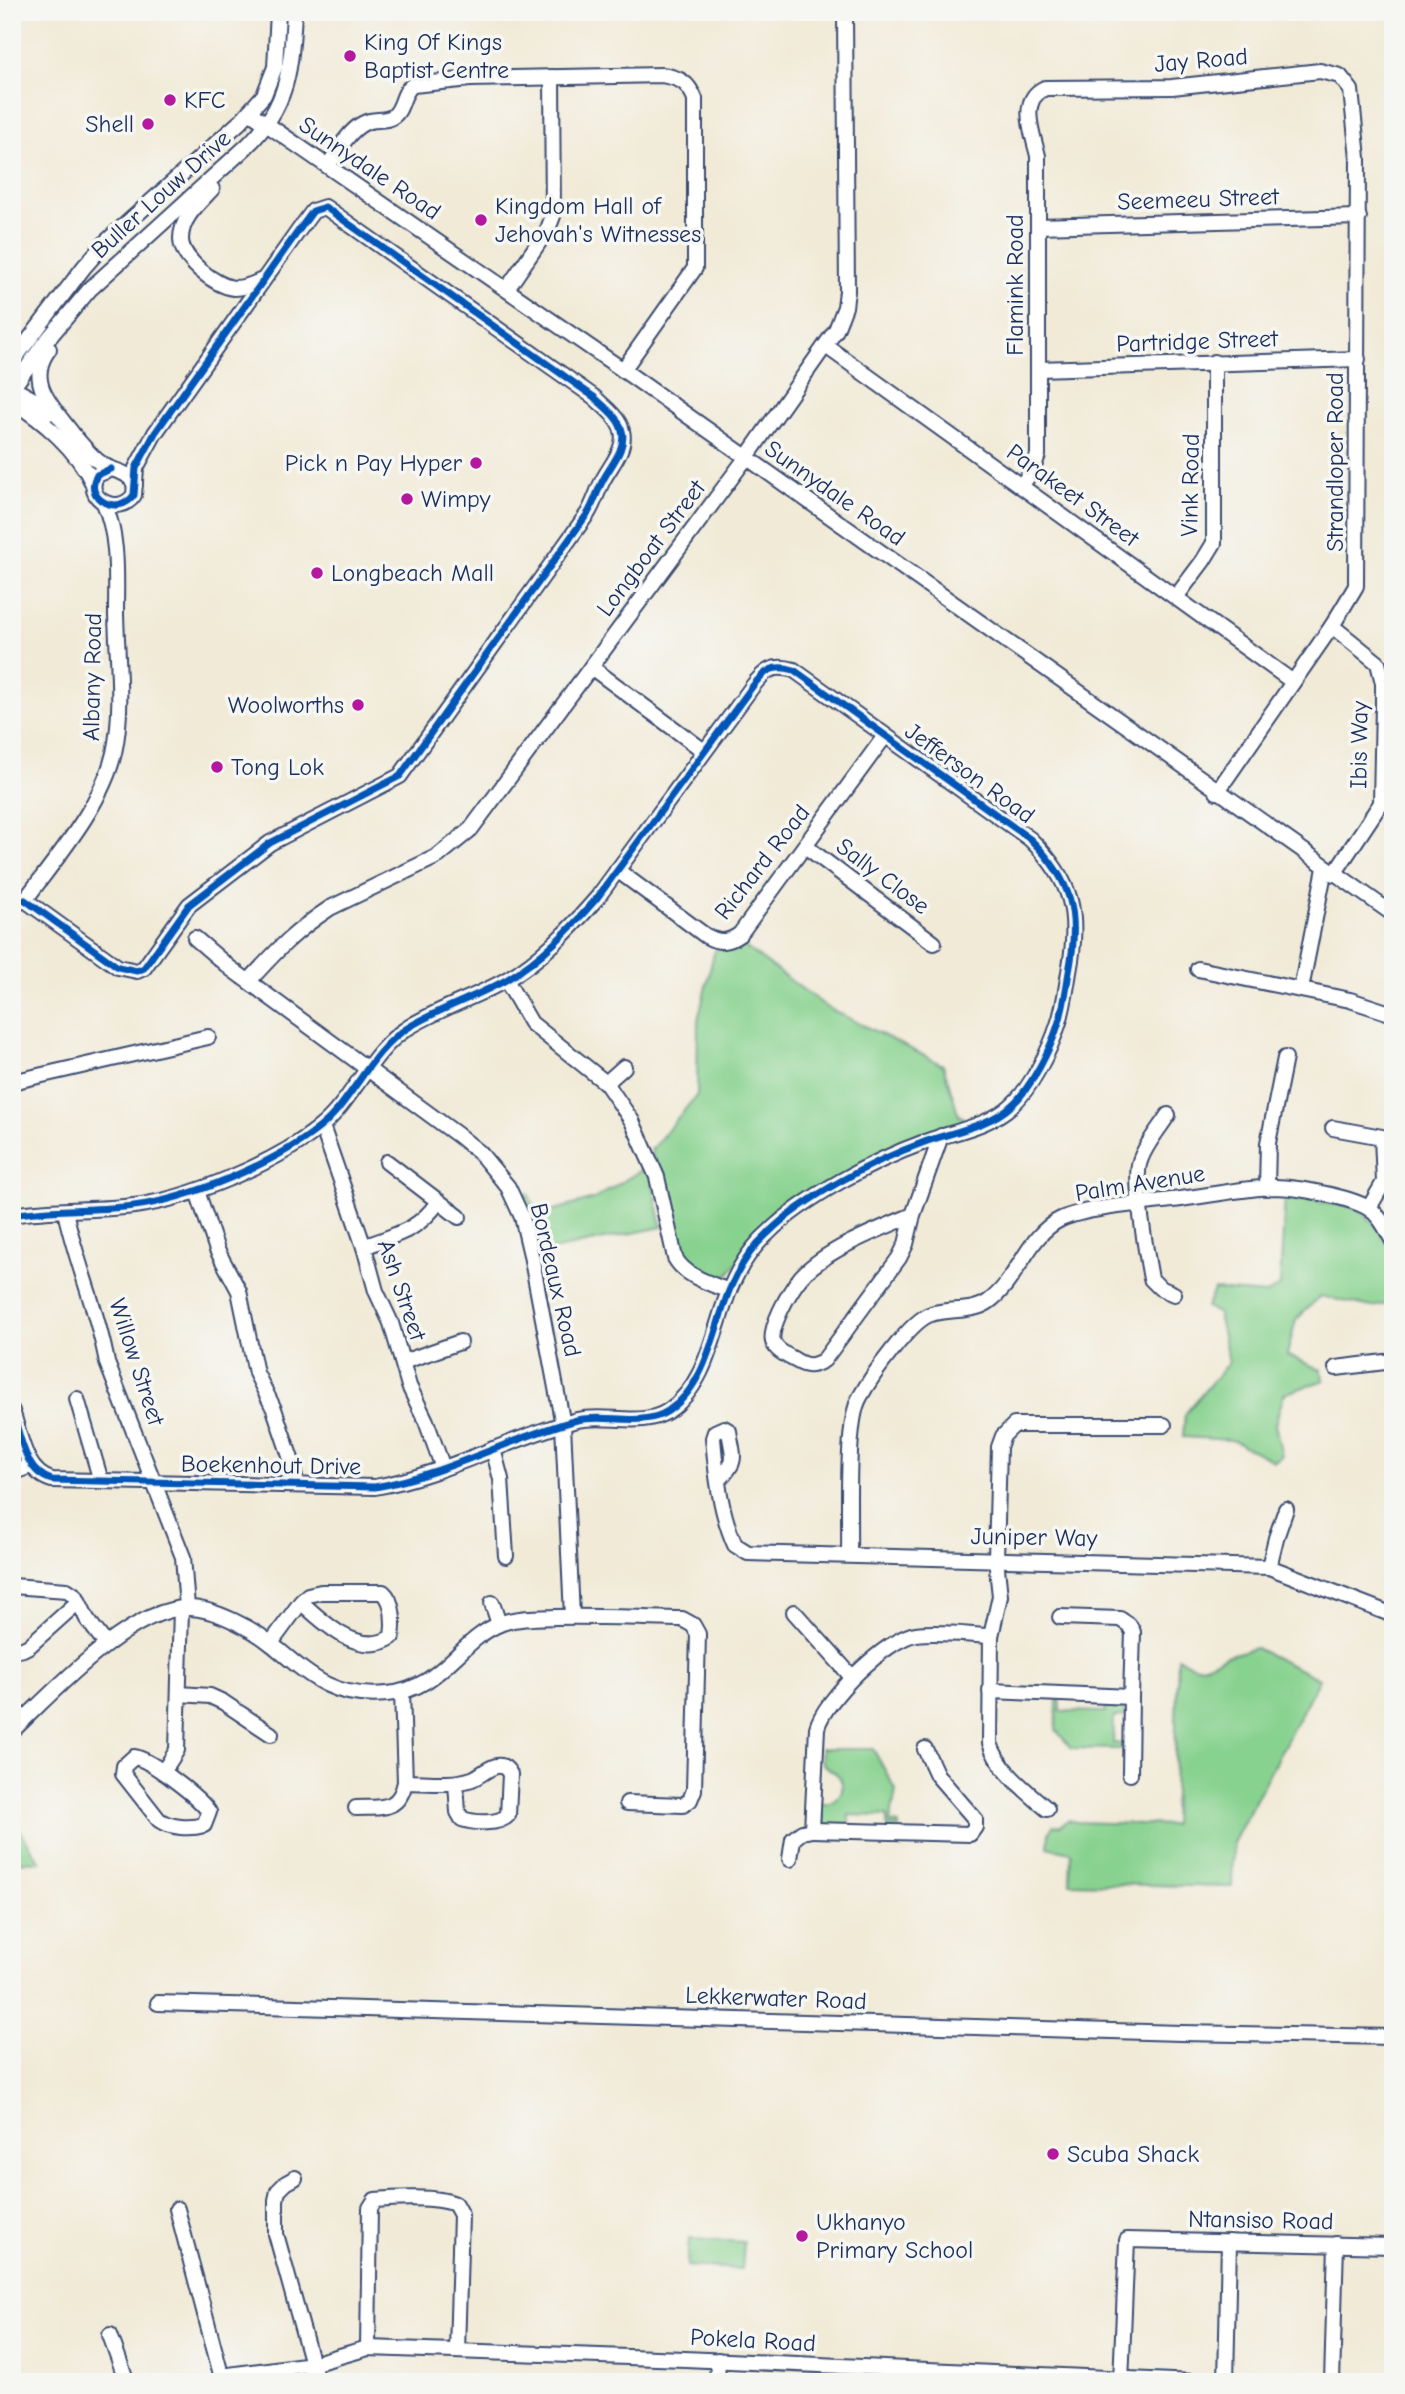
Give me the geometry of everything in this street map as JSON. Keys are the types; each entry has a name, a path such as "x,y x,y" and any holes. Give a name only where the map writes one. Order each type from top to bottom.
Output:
{"street":[{"name":"Buller Louw Drive","path":"12,362 107,240 161,194 264,95 273,74 278,12"},
{"name":"Buller Louw Drive","path":"12,389 90,289 267,125 278,108 289,76 293,12"},
{"name":"Longboat Street","path":"249,981 281,945 314,918 438,856 471,829 826,346 840,322 847,291 845,12"},
{"name":"Jay Road","path":"1045,88 1182,87 1320,71 1340,76 1351,90"},
{"path":"328,166 363,123 388,119 394,115 408,88 413,85 470,79 662,75 676,77 687,84 695,99 695,268 623,370"},
{"path":"507,289 548,229 553,216 552,77"},
{"name":"Flamink Road","path":"1021,486 1032,471 1038,455 1038,156 1029,107 1034,96 1045,88"},
{"name":"Strandloper Road","path":"1217,792 1355,589 1359,217 1358,158 1351,90"},
{"name":"Sunnydale Road","path":"249,112 623,370 1393,914"},
{"path":"234,320 233,302 216,282 195,265 183,250 180,240 189,215 238,154"},
{"path":"19,902 118,967 137,971 144,968 189,905 260,851 361,794 400,776 588,513 616,458 623,436 621,426 594,397 327,207 313,211 155,433 137,465 134,495 121,518 115,542"},
{"name":"Seemeeu Street","path":"1038,226 1359,217"},
{"path":"75,437 41,391 38,380 40,368 45,354 60,333 123,259"},
{"path":"216,282 234,288 245,287 263,279"},
{"name":"Parakeet Street","path":"826,346 1293,682"},
{"name":"Partridge Street","path":"1038,369 1358,359"},
{"name":"Vink Road","path":"1176,597 1214,543 1214,362"},
{"path":"12,389 41,405 97,461 127,474 135,486"},
{"path":"12,401 31,413 60,439 88,474 95,495 104,503 118,506 129,502"},
{"path":"93,484 97,475 114,469 155,433"},
{"path":"104,503 115,542"},
{"name":"Albany Road","path":"19,902 92,805 113,756 118,703 115,542"},
{"name":"Ibis Way","path":"1330,871 1381,803 1383,704 1383,683 1378,663 1332,626"},
{"path":"591,667 704,751"},
{"name":"Jefferson Road","path":"369,1068 392,1040 407,1028 506,980 541,955 572,926 597,898 704,751 768,669 779,667 794,670 1030,839 1063,880 1073,913 1074,946 1060,1017 1032,1079 1018,1099 1005,1111 985,1122 901,1151 789,1214 751,1251 729,1291 702,1368 675,1405 662,1415 580,1419 563,1425"},
{"name":"Richard Road","path":"617,870 706,936 724,942 740,933 885,736"},
{"name":"Sally Close","path":"805,846 934,943"},
{"path":"1301,989 1330,871"},
{"name":"Bordeaux Road","path":"195,939 480,1153 508,1188 522,1217 531,1255 563,1425 572,1616"},
{"path":"1198,969 1301,989 1373,1006 1393,1014"},
{"path":"506,980 531,1023 606,1083 632,1121 650,1157 662,1195 675,1258 681,1267 691,1275 729,1291"},
{"path":"13,1081 208,1037"},
{"path":"1267,1188 1268,1143 1285,1058"},
{"path":"606,1083 624,1067"},
{"path":"12,1215 136,1206 197,1191 285,1151 321,1126 369,1068"},
{"path":"1167,1115 1138,1168 1140,1204 1151,1279 1160,1288 1174,1294"},
{"name":"Ash Street","path":"321,1126 364,1247 376,1291 391,1323 410,1386 443,1468"},
{"path":"1333,1128 1387,1138 1384,1182 1369,1209 1380,1219 1393,1241"},
{"path":"913,1215 830,1255 802,1276 787,1299 772,1331 772,1341 776,1348 804,1366 814,1366 824,1360 899,1258 941,1136"},
{"path":"387,1162 459,1217"},
{"name":"Palm Avenue","path":"849,1554 853,1413 866,1386 913,1325 928,1315 987,1302 1006,1282 1038,1238 1059,1220 1140,1204 1284,1187 1354,1202 1369,1209"},
{"path":"197,1191 217,1250 239,1291 256,1373 277,1419 292,1462 296,1483"},
{"path":"364,1247 412,1229 428,1217 438,1202"},
{"name":"Willow Street","path":"65,1212 71,1240 102,1335 107,1363 183,1557 184,1608 177,1750 163,1772"},
{"path":"403,1362 460,1342"},
{"path":"1336,1368 1393,1361"},
{"path":"77,1399 101,1481"},
{"path":"12,1411 31,1466 12,1473"},
{"path":"1048,1809 1010,1774 993,1753 989,1740 991,1636 1000,1596 996,1559 998,1454 1003,1436 1014,1425 1164,1424"},
{"name":"Boekenhout Drive","path":"31,1466 40,1476 52,1480 296,1483 375,1487 443,1468 563,1425"},
{"path":"493,1449 501,1479 506,1556"},
{"name":"Juniper Way","path":"718,1481 735,1545 753,1553 1269,1567 1393,1615"},
{"path":"1269,1567 1286,1509"},
{"path":"12,1586 67,1590 76,1596 87,1619 106,1644"},
{"path":"271,1643 301,1602 308,1595 321,1592 383,1592 390,1599 393,1623 391,1637 372,1643 349,1639 301,1602"},
{"path":"12,1651 29,1646 78,1602"},
{"path":"492,1603 499,1624"},
{"path":"12,1731 106,1644 150,1618 184,1608 213,1613 241,1624 271,1643 307,1674 329,1686 360,1695 402,1692 440,1672 480,1636 499,1624 512,1620 572,1616 682,1619 690,1622 697,1631 697,1728 693,1794 683,1805 627,1803"},
{"path":"794,1612 852,1677"},
{"path":"1060,1618 1121,1619 1133,1632 1130,1774"},
{"path":"812,1829 817,1728 820,1716 852,1677 895,1643 915,1634 991,1636"},
{"path":"990,1691 1131,1697"},
{"path":"356,1808 392,1805 401,1795 405,1782 402,1692"},
{"path":"179,1694 217,1699 271,1734"},
{"path":"790,1859 793,1839 812,1829 970,1834 975,1827 975,1819 937,1775 925,1749"},
{"path":"134,1758 150,1762 163,1772 206,1807 209,1816 204,1825 167,1825 146,1806 123,1774 124,1766 134,1758"},
{"path":"405,1782 456,1783 475,1778 498,1766 505,1768 510,1774 510,1810 507,1817 497,1822 462,1819 458,1812 456,1783"},
{"name":"Lekkerwater Road","path":"158,2003 1393,2037"},
{"path":"295,2178 278,2192 275,2234 317,2382"},
{"path":"368,2348 370,2208 375,2200 439,2200 455,2204 461,2215 457,2351"},
{"path":"177,2209 222,2379"},
{"name":"Ntansiso Road","path":"1121,2381 1127,2240 1393,2246"},
{"path":"1226,2382 1229,2242"},
{"path":"1332,2382 1336,2245"},
{"path":"110,2335 127,2382"},
{"name":"Pokela Road","path":"222,2379 312,2364 368,2348 718,2360 1121,2381 1194,2382"},
{"path":"717,2382 718,2360"}],"green space":[{"path":"738,942 828,1008 943,1065 959,1116 963,1117 964,1123 795,1203 763,1228 727,1276 718,1280 695,1271 682,1260 651,1150 697,1095 698,1020 714,953 717,948 727,948"},
{"path":"638,1146 652,1179 662,1227 538,1253 532,1225 521,1196 528,1193 537,1215 594,1199 643,1169 634,1148"},
{"path":"1285,1195 1356,1208 1375,1224 1393,1253 1393,1303 1372,1307 1320,1296 1296,1320 1287,1355 1321,1370 1324,1380 1284,1394 1275,1424 1282,1456 1274,1461 1232,1440 1183,1437 1185,1414 1229,1362 1218,1314 1206,1307 1214,1290 1267,1294 1280,1286"},
{"path":"1255,1648 1319,1679 1233,1843 1232,1887 1070,1883 1071,1852 1048,1847 1049,1832 1053,1826 1068,1820 1173,1825 1178,1657 1192,1665 1202,1666"},
{"path":"1057,1700 1060,1700 1060,1711 1105,1712 1105,1700 1120,1703 1125,1716 1114,1717 1113,1743 1124,1744 1124,1747 1071,1748 1056,1730"},
{"path":"821,1749 873,1749 896,1790 890,1823 899,1824 899,1828 887,1827 887,1816 849,1815 849,1826 823,1826 818,1821 819,1804 834,1801 842,1789 840,1778 822,1763"},
{"path":"12,1817 40,1862 12,1861"},
{"path":"689,2239 744,2242 742,2269 687,2266"}],"cycle path":[{"path":"25,900 118,967 137,971 144,968 189,905 270,843 400,776 588,513 620,451 623,438 618,421 594,397 325,207 313,211 155,433 136,468 134,495 120,505 104,502 94,491 97,475 111,469"},
{"path":"12,1215 119,1208 180,1196 256,1166 301,1141 319,1128 342,1105 371,1064 393,1039 430,1015 506,980 532,963 566,932 597,898 752,687 761,676 775,668 794,670 1030,839 1056,869 1070,900 1074,933 1062,1012 1045,1057 1019,1098 992,1119 922,1143 862,1170 800,1207 768,1233 750,1253 729,1291 707,1356 692,1387 681,1400 658,1416 647,1419 577,1420 427,1474 375,1487 52,1480 43,1476 29,1461 12,1411"}],"place":[{"name":"King Of Kings Baptist Centre","path":"350,56"},
{"name":"KFC","path":"170,100"},
{"name":"Shell","path":"148,124"},
{"name":"Kingdom Hall of Jehovah's Witnesses","path":"481,220"},
{"name":"Pick n Pay Hyper","path":"476,463"},
{"name":"Wimpy","path":"407,499"},
{"name":"Longbeach Mall","path":"317,573"},
{"name":"Woolworths","path":"358,705"},
{"name":"Tong Lok","path":"217,767"},
{"name":"Scuba Shack","path":"1053,2154"},
{"name":"Ukhanyo Primary School","path":"802,2236"}]}
